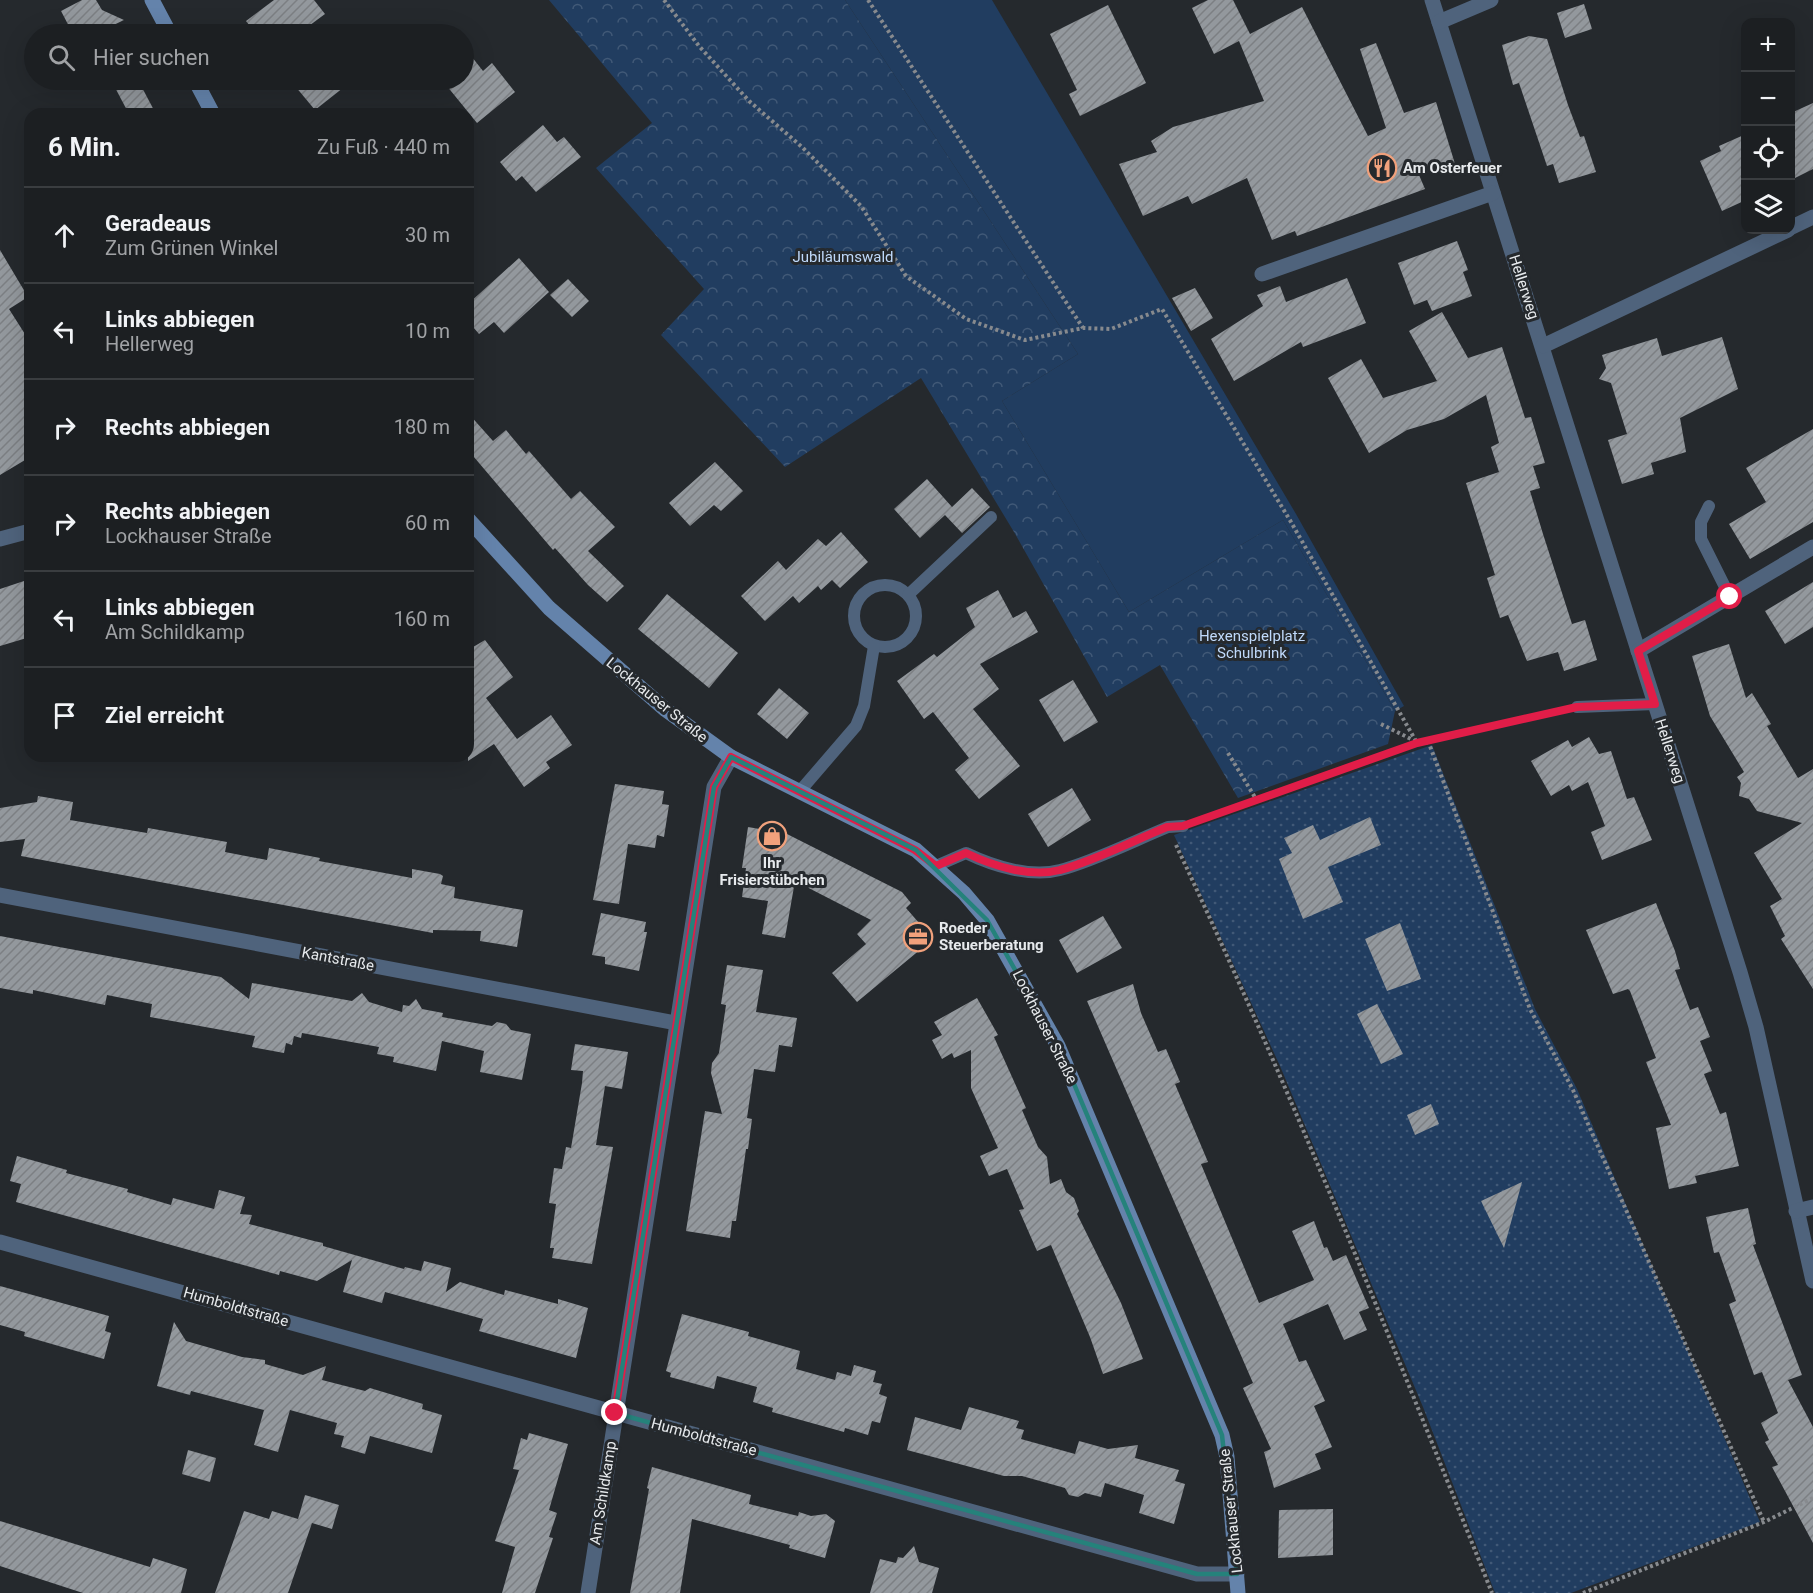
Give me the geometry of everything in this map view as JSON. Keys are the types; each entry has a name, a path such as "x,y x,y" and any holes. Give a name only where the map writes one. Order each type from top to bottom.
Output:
{"street":[{"path":"152,0 165,24"},
{"name":"Hellerweg","path":"1432,0 1744,983 1813,1281"},
{"path":"1439,22 1491,0"},
{"path":"200,90 210,108"},
{"path":"1262,274 1493,193"},
{"path":"1795,226 1813,218"},
{"path":"1543,345 1778,234"},
{"name":"Lockhauser Straße","path":"474,526 518,575 580,636 666,710 731,757 915,850 936,866 963,893 992,929 1058,1046 1222,1435 1227,1457 1238,1593"},
{"path":"0,539 24,533"},
{"path":"1638,651 1813,547"},
{"name":"Am Schildkamp","path":"588,1593 714,787 731,757"},
{"name":"Kantstraße","path":"0,895 676,1023"},
{"path":"1796,1211 1813,1207"},
{"name":"Humboldtstraße","path":"0,1242 1197,1574 1237,1574"}],"lane":[{"path":"1709,506 1701,522 1701,539 1730,597"},
{"path":"908,595 991,518"},
{"path":"878,585 894,586 908,595 916,610 915,626 905,640 891,647 874,646 861,637 854,622 855,606 863,592 878,585"},
{"path":"800,791 856,726 864,706 874,646"},
{"path":"1577,707 1655,704"},
{"path":"936,866 966,853 985,862 1023,871 1059,871 1167,827 1183,826"}],"path":[{"path":"664,0 699,45 749,101 802,147 861,206 906,276 966,319 1025,340 1083,328 1111,329 1162,309 1291,522 1417,743"},
{"path":"868,0 1083,328"},
{"path":"1183,826 1417,743 1577,707"},
{"path":"1381,724 1417,743"},
{"path":"1428,741 1530,1009 1573,1090 1764,1522"},
{"path":"1228,753 1256,799"},
{"path":"1167,827 1275,1067 1418,1407 1492,1593"},
{"path":"1583,1593 1764,1522 1813,1498"}],"highlighted area":[{"path":"731,757 916,850 987,920 1058,1046 1222,1435 1237,1574 1197,1574 615,1413 714,787"}],"green space":[{"name":"Jubiläumswald","path":"549,0 845,0 1078,354 1002,401 1129,612 1283,520 1395,711 1388,744 1238,798 1160,665 1107,697 1014,532 921,378 785,467 661,335 704,289 596,168 652,123"},
{"path":"845,0 992,0 1296,514 1404,706 1395,711 1283,520 1129,612 1002,401 1078,354"},
{"path":"1432,745 1535,1009 1577,1089 1760,1522 1571,1593 1495,1593 1423,1407 1280,1066 1174,835"}],"building":[{"path":"82,0 96,0 102,10 124,20 116,24 68,24 61,11"},
{"path":"274,0 314,0 325,14 312,24 248,24 246,21"},
{"path":"1208,0 1233,0 1250,34 1302,7 1368,136 1386,128 1360,49 1376,43 1404,113 1436,102 1455,164 1419,175 1425,189 1297,236 1295,231 1272,240 1247,178 1192,204 1188,196 1143,216 1119,164 1157,152 1151,141 1173,127 1264,101 1239,41 1214,54 1192,8"},
{"path":"1584,4 1592,29 1565,38 1557,13"},
{"path":"1108,5 1146,83 1080,116 1069,94 1077,90 1050,34"},
{"path":"1529,36 1547,39 1568,105 1580,137 1584,136 1596,172 1559,183 1553,164 1547,166 1519,83 1513,85 1502,45"},
{"path":"474,60 483,71 492,63 515,92 477,123 474,119 474,108 465,108 450,90 474,90"},
{"path":"116,90 143,90 153,108 126,108"},
{"path":"298,90 340,90 318,108 313,108"},
{"path":"1813,103 1813,169 1795,178 1795,126 1795,111"},
{"path":"543,125 557,142 564,137 581,157 536,192 522,176 516,181 500,162"},
{"path":"1741,136 1741,202 1722,211 1700,161 1721,151 1719,146"},
{"path":"1457,241 1468,270 1463,272 1472,296 1432,311 1427,300 1414,305 1398,263"},
{"path":"0,250 24,290 24,300 9,309 24,333 24,461 0,475"},
{"path":"519,258 549,292 504,333 494,322 479,334 474,328 474,299"},
{"path":"1347,278 1366,323 1303,347 1301,342 1234,381 1211,339 1263,306 1257,295 1280,286 1286,302"},
{"path":"568,279 589,301 572,317 550,295"},
{"path":"1195,288 1213,318 1191,331 1172,298"},
{"path":"1442,312 1468,358 1502,347 1525,418 1531,417 1545,463 1533,466 1540,488 1530,491 1543,534 1572,624 1585,620 1597,660 1564,671 1558,652 1527,661 1508,615 1500,618 1487,578 1495,575 1466,483 1499,472 1491,447 1499,443 1486,395 1444,419 1407,430 1369,453 1328,378 1361,359 1383,398 1437,381 1409,331"},
{"path":"1722,337 1738,389 1680,418 1686,452 1651,463 1654,474 1622,484 1608,440 1627,434 1611,383 1599,379 1606,368 1602,355 1657,338 1662,356"},
{"path":"474,420 493,441 506,430 526,454 529,451 571,499 580,491 615,527 588,551 624,586 607,602 588,585 555,548 553,550 474,457"},
{"path":"1813,429 1813,522 1750,559 1729,524 1766,502 1746,468"},
{"path":"715,462 743,491 721,511 714,505 690,526 669,503"},
{"path":"927,479 952,507 972,488 990,507 962,533 945,515 920,538 894,509"},
{"path":"841,532 868,562 840,588 832,580 821,590 818,586 799,603 793,596 765,621 741,596 778,561 786,570 818,539 826,546"},
{"path":"24,581 24,639 0,646 0,589"},
{"path":"1813,582 1813,627 1785,644 1765,611"},
{"path":"998,590 1013,618 1026,611 1038,632 980,664 999,689 973,709 1020,766 979,799 955,770 969,758 933,712 924,719 897,681 934,654 937,657 975,627 966,608"},
{"path":"667,594 738,653 709,688 638,629"},
{"path":"485,640 513,677 486,698 517,739 551,715 572,745 546,762 550,768 524,787 494,744 474,757 474,646"},
{"path":"1729,644 1746,698 1752,693 1771,724 1767,726 1798,778 1813,769 1813,989 1781,939 1785,936 1770,906 1782,899 1754,853 1802,823 1757,811 1749,799 1739,796 1741,783 1737,777 1744,772 1710,716 1692,656"},
{"path":"1073,680 1098,722 1064,742 1039,700"},
{"path":"779,688 809,713 787,739 757,714"},
{"path":"1589,737 1599,754 1611,751 1627,799 1634,797 1652,840 1602,860 1591,832 1605,826 1588,782 1572,791 1569,785 1551,796 1531,761 1568,740 1572,747"},
{"path":"615,784 664,791 662,804 669,805 664,837 657,835 655,848 628,844 619,904 593,900"},
{"path":"1072,788 1091,820 1048,847 1028,814"},
{"path":"38,796 73,802 70,820 147,833 148,828 227,842 225,852 267,860 269,848 320,858 319,861 412,878 412,869 440,874 443,876 441,884 455,887 454,898 523,910 517,947 480,941 481,931 433,930 433,933 21,856 25,839 0,842 0,808 37,802"},
{"path":"1370,817 1381,845 1328,867 1343,902 1303,919 1279,859 1292,853 1284,838 1313,825 1320,840"},
{"path":"748,827 787,834 902,892 911,903 906,908 933,939 857,1002 832,973 866,944 857,934 871,920 795,881 785,938 762,934 768,901 742,897 746,868 742,868"},
{"path":"1656,903 1675,951 1680,969 1675,970 1690,1010 1698,1007 1710,1037 1700,1041 1712,1071 1704,1074 1720,1114 1726,1112 1739,1166 1695,1176 1697,1183 1669,1189 1656,1128 1671,1125 1646,1062 1656,1058 1630,991 1628,989 1613,994 1586,930"},
{"path":"601,913 646,922 644,932 647,932 639,971 605,964 605,957 592,955"},
{"path":"1103,916 1122,948 1077,973 1059,940"},
{"path":"1400,923 1421,979 1387,991 1365,939"},
{"path":"0,936 221,977 249,999 252,983 352,1001 362,993 369,1002 402,1012 403,1005 409,1006 416,999 422,1009 443,1013 442,1017 492,1026 497,1022 506,1024 511,1030 531,1034 522,1080 480,1072 484,1051 442,1041 436,1071 393,1062 394,1057 377,1054 379,1047 302,1033 301,1038 294,1036 292,1045 286,1043 284,1053 252,1047 255,1036 150,1017 152,1004 107,995 105,1005 33,990 33,994 0,988"},
{"path":"727,965 763,970 756,1012 797,1018 792,1047 779,1045 775,1072 754,1069 747,1118 752,1119 748,1149 746,1149 736,1221 732,1221 730,1238 686,1231 705,1111 722,1114 711,1073 712,1063 719,1053 726,1005 721,1004"},
{"path":"1133,984 1141,1013 1158,1052 1166,1049 1180,1082 1175,1084 1208,1162 1201,1164 1259,1303 1314,1280 1292,1231 1314,1221 1324,1248 1327,1247 1333,1261 1346,1255 1369,1308 1359,1312 1367,1330 1344,1340 1328,1304 1283,1324 1299,1362 1306,1360 1325,1401 1314,1406 1332,1447 1315,1454 1321,1469 1274,1488 1264,1452 1271,1449 1243,1388 1253,1383 1087,1001"},
{"path":"977,998 998,1035 994,1037 1026,1108 1022,1110 1038,1147 1047,1157 1050,1184 1061,1179 1066,1192 1074,1198 1079,1211 1077,1214 1121,1303 1143,1359 1103,1374 1051,1245 1037,1251 1019,1210 1024,1209 1007,1169 989,1176 980,1156 998,1148 971,1088 971,1050 954,1058 952,1053 942,1059 932,1040 942,1035 934,1022"},
{"path":"1377,1004 1403,1054 1381,1064 1357,1014"},
{"path":"575,1044 628,1052 622,1089 605,1086 596,1145 613,1147 592,1264 552,1258 554,1248 550,1248 556,1204 549,1203 554,1168 562,1169 566,1147 571,1148 582,1083 583,1071 571,1070"},
{"path":"1431,1104 1439,1124 1415,1135 1407,1115"},
{"path":"17,1156 67,1170 66,1173 128,1189 127,1192 171,1205 173,1198 214,1209 219,1190 245,1197 240,1214 252,1215 249,1224 323,1243 323,1246 404,1269 405,1267 421,1271 424,1261 451,1268 446,1292 460,1282 504,1295 505,1290 558,1304 558,1299 588,1308 576,1358 479,1331 483,1319 385,1292 382,1303 343,1292 352,1260 317,1281 280,1271 279,1275 16,1202 21,1184 10,1181"},
{"path":"1522,1182 1504,1248 1481,1201"},
{"path":"1748,1208 1756,1244 1753,1245 1802,1375 1788,1380 1813,1427 1813,1543 1772,1467 1778,1465 1765,1442 1769,1440 1761,1423 1778,1413 1762,1372 1754,1375 1729,1304 1736,1301 1719,1252 1714,1253 1706,1217"},
{"path":"0,1286 109,1316 105,1331 111,1333 104,1359 24,1336 25,1332 0,1325"},
{"path":"682,1314 749,1332 748,1336 800,1351 796,1369 835,1380 837,1372 851,1376 854,1365 876,1371 873,1382 882,1384 879,1394 887,1397 880,1423 872,1421 868,1435 845,1428 844,1432 772,1412 773,1408 753,1402 757,1387 717,1376 714,1389 670,1377 671,1373 666,1371"},
{"path":"174,1322 186,1341 242,1357 265,1360 265,1364 303,1375 326,1366 322,1380 365,1391 370,1388 423,1404 422,1409 442,1415 432,1453 370,1436 365,1454 341,1447 344,1436 334,1434 337,1423 290,1410 278,1452 254,1445 264,1410 191,1391 190,1395 157,1386"},
{"path":"969,1407 1019,1421 1016,1428 1024,1430 1021,1439 1075,1454 1079,1441 1108,1449 1138,1445 1135,1458 1179,1470 1175,1481 1185,1484 1174,1524 1139,1513 1144,1495 1105,1483 1101,1497 1085,1493 1078,1497 1069,1495 1065,1488 1022,1476 1004,1476 907,1450 915,1417 961,1430"},
{"path":"529,1433 568,1444 549,1510 557,1513 549,1537 553,1538 535,1593 502,1593 515,1547 495,1541 519,1470 513,1469 521,1438 527,1440"},
{"path":"188,1450 216,1458 210,1482 182,1474"},
{"path":"652,1467 751,1495 749,1504 798,1516 799,1512 811,1516 826,1514 835,1521 825,1558 789,1548 790,1545 692,1519 680,1593 630,1593"},
{"path":"305,1495 339,1505 332,1529 312,1523 288,1593 215,1593 244,1511 269,1519 272,1511 298,1519"},
{"path":"1333,1509 1333,1555 1278,1558 1279,1510"},
{"path":"0,1521 150,1567 153,1558 187,1569 181,1593 83,1593 0,1566"},
{"path":"914,1546 919,1562 939,1568 932,1593 870,1593 880,1559 896,1563 898,1557 903,1558"}],"place":[{"name":"Am Osterfeuer","path":"1382,168"},
{"name":"Ihr Frisierstübchen","path":"772,836"},
{"name":"Roeder Steuerberatung","path":"918,937"}],"route":[{"path":"615,1413 714,787 731,757 915,850 936,866 966,853 985,862 1023,871 1059,871 1167,827 1183,826 1417,743 1577,707 1655,704 1638,651 1730,597"}],"park label":[{"name":"Hexenspielplatz Schulbrink","path":"1252,644"}]}
